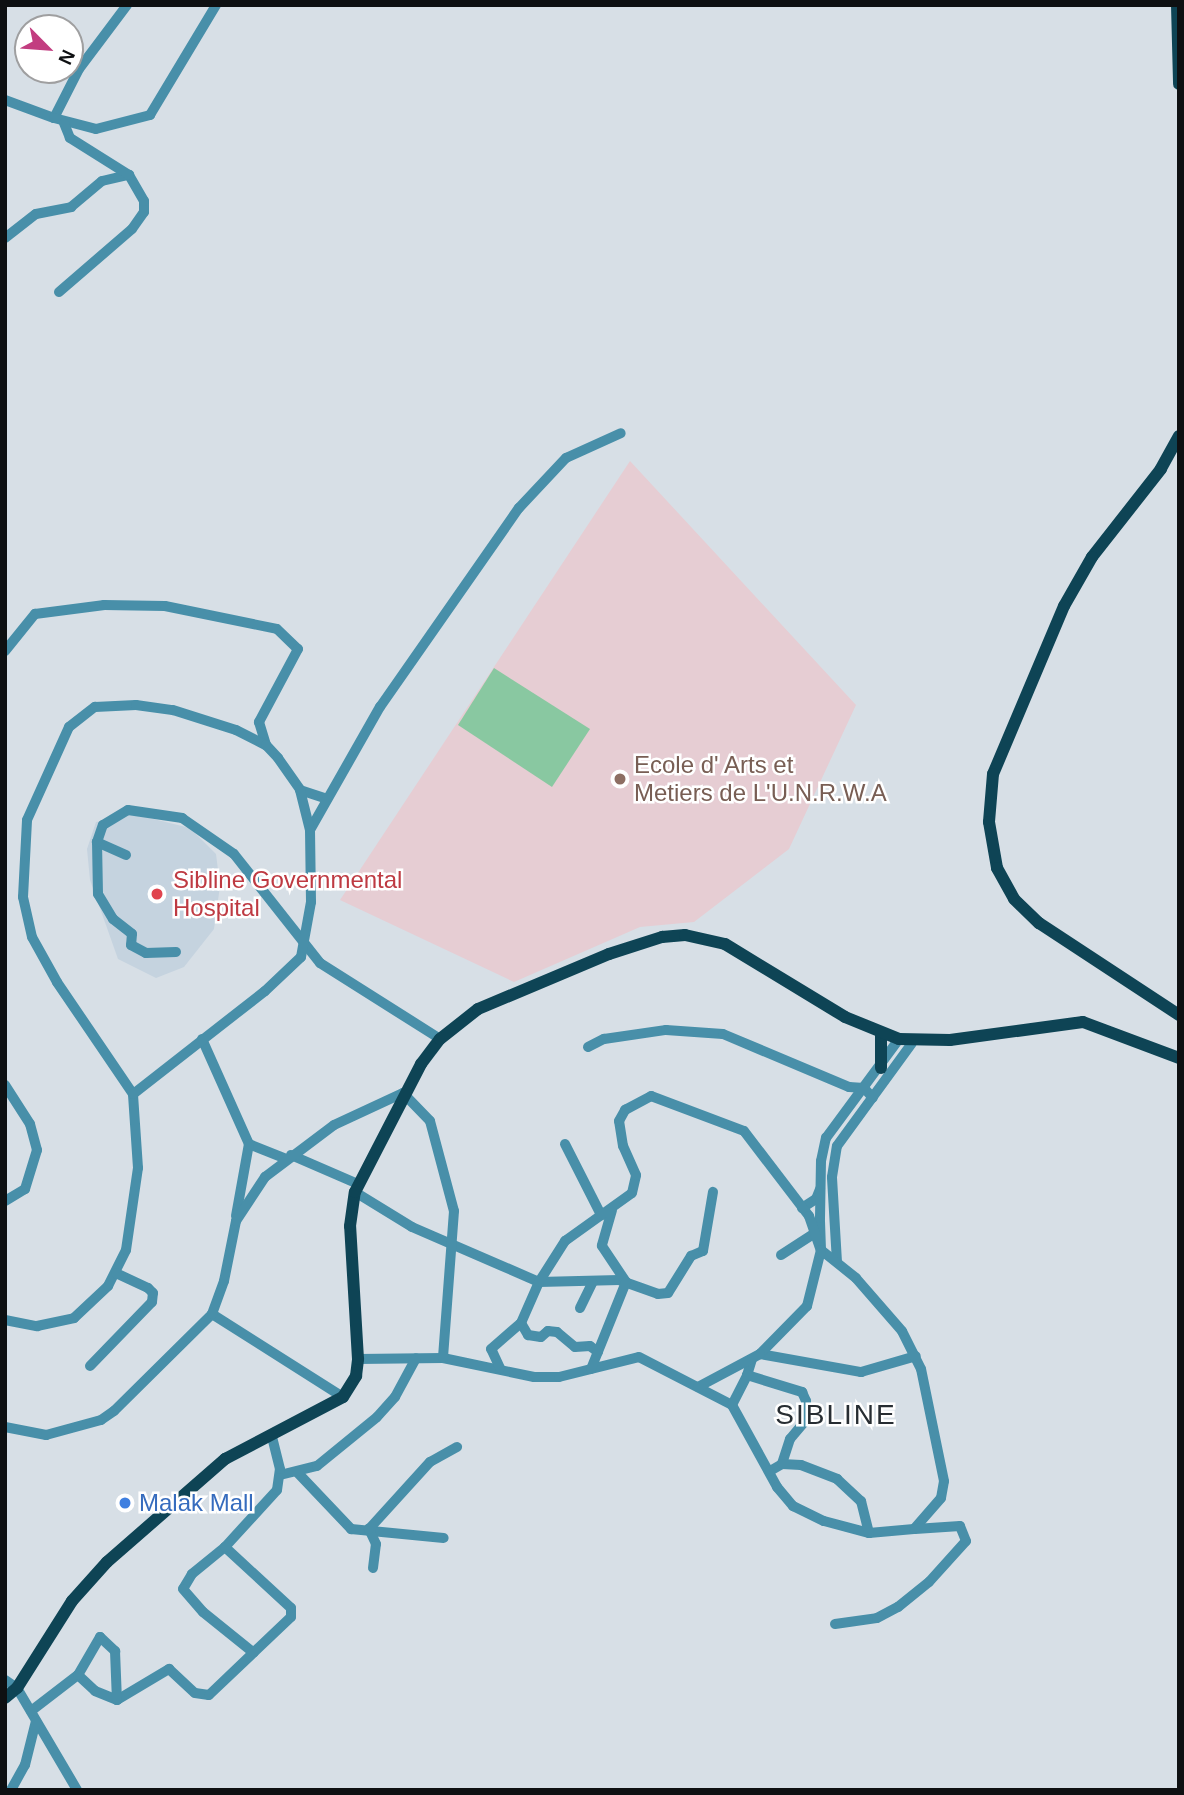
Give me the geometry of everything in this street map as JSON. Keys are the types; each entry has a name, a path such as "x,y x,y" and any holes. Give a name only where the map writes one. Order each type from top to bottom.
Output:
{"main road":[{"path":"1177,5 1179,84"},
{"path":"1179,436 1161,469 1092,557 1064,606 993,774 989,822 997,868 1014,899 1039,923 1179,1015"},
{"path":"5,1698 17,1688 64,1611 107,1562 216,1466 343,1397 356,1376 358,1359 350,1226 356,1188 402,1093 440,1039 471,1013 527,986 610,954 663,937 685,935 725,944 814,1000 881,1034 912,1043 1083,1022 1179,1058"},
{"path":"881,1034 881,1068"}],"street":[{"path":"59,121 79,69 127,5"},
{"path":"5,100 59,121 108,128 150,116 216,5"},
{"path":"59,121 70,138 129,175 144,201 144,212 132,229 59,292"},
{"path":"5,237 36,214 71,206 102,181 129,175"},
{"path":"310,830 380,707 519,508 556,465 621,433"},
{"path":"5,651 26,621 43,610 152,605 267,626 284,632 298,649 259,722 236,730"},
{"path":"5,1320 37,1326 63,1322 87,1308 117,1273 126,1250 136,1191 139,1150 133,1094 57,982 32,937 23,897 27,820 69,727 89,709 158,707 236,730 266,745"},
{"path":"133,1094 265,991 306,947 312,902 310,830 300,790 266,745 259,722"},
{"path":"300,790 327,799"},
{"path":"176,952 146,953 131,946 132,934 113,919 98,894 97,842 103,825 128,810 182,818 234,854 306,947 327,969 440,1039"},
{"path":"97,842 126,855"},
{"path":"588,1047 604,1039 666,1030 723,1034 864,1088 873,1098"},
{"path":"5,1427 46,1435 104,1418 166,1364 212,1314 224,1281 249,1144 202,1039"},
{"path":"837,1262 832,1216 832,1177 838,1143 873,1098 896,1057 899,1039"},
{"path":"698,1387 756,1357 807,1306 821,1250 820,1174 826,1138 881,1068 912,1043"},
{"path":"5,1085 30,1124 37,1150 25,1189 5,1200"},
{"path":"236,1221 254,1189 289,1157 364,1107 402,1093 428,1116 454,1211 443,1358"},
{"path":"500,1368 491,1349 521,1323 539,1282 565,1241 612,1210 637,1183 619,1121 625,1110 651,1096 744,1131 802,1208 821,1250 837,1262 902,1331 916,1356 944,1481 941,1499 914,1529"},
{"path":"826,1138 838,1143"},
{"path":"249,1144 289,1157 356,1188 451,1244 539,1282 626,1282 658,1294 668,1293 691,1256 703,1251 713,1192"},
{"path":"565,1144 601,1215"},
{"path":"820,1174 832,1177"},
{"path":"802,1208 816,1199 820,1188"},
{"path":"802,1208 820,1219 832,1216"},
{"path":"612,1210 602,1245 626,1282"},
{"path":"781,1255 815,1233"},
{"path":"90,1366 152,1302 153,1293 149,1288 117,1273"},
{"path":"591,1369 626,1282"},
{"path":"580,1308 592,1283"},
{"path":"212,1314 343,1397"},
{"path":"521,1323 528,1335 541,1337 548,1331 557,1332 575,1347 590,1346 598,1352"},
{"path":"756,1357 862,1372 916,1356"},
{"path":"358,1359 443,1358 534,1377 559,1377 639,1357 732,1405 793,1506 824,1521 869,1533 960,1526 966,1541 929,1582 898,1607 877,1618 835,1624"},
{"path":"732,1405 756,1357"},
{"path":"280,1475 317,1466 377,1417 395,1397 416,1358"},
{"path":"747,1375 803,1392 806,1420 790,1439 782,1464"},
{"path":"254,1653 203,1612 183,1589 192,1574 225,1547 273,1495 280,1475 272,1436"},
{"path":"369,1529 430,1462 457,1447"},
{"path":"770,1471 782,1464 814,1468 847,1486 861,1501 869,1533"},
{"path":"297,1472 346,1526 444,1538"},
{"path":"369,1529 376,1544 373,1568"},
{"path":"117,1700 169,1669 195,1693 209,1695 291,1617 291,1608 225,1547"},
{"path":"11,1790 25,1765 33,1716 78,1675 97,1639 102,1637 115,1651 117,1700"},
{"path":"78,1675 95,1691 117,1700"},
{"path":"5,1681 17,1688 77,1790"}],"shaded area":[{"name":"Ecole d' Arts et Metiers de L'U.N.R.W.A","path":"630,461 856,705 789,849 694,922 640,927 514,982 340,900"},
{"name":"Sibline Governmental Hospital","path":"133,814 190,828 216,854 220,886 214,929 184,967 156,978 118,959 90,880 87,849 96,822"}],"green space":[{"path":"494,668 590,729 552,787 458,725"}],"place":[{"name":"Ecole d' Arts et Metiers de L'U.N.R.W.A","path":"620,779"},
{"name":"Sibline Governmental Hospital","path":"157,894"},
{"name":"Malak Mall","path":"125,1503"}],"district":[{"name":"SIBLINE","path":"836,1415"}]}
